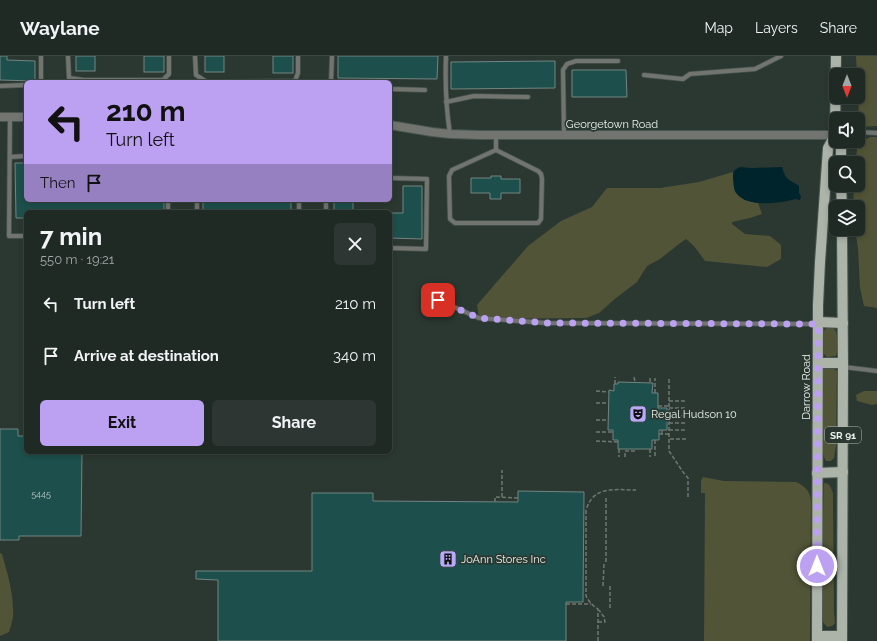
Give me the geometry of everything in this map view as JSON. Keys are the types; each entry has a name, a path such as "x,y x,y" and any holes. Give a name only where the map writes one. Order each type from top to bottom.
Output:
{"main road":[{"name":"Darrow Road","path":"836,56 836,112"},
{"name":"Darrow Road","path":"817,639 818,323 820,262 829,146"},
{"name":"SR 91","path":"842,236 842,639"},
{"path":"818,323 843,323"},
{"path":"818,363 843,365"},
{"path":"817,473 843,472"},
{"path":"817,639 842,639"}],"street":[{"path":"0,117 24,117"},
{"name":"Georgetown Road","path":"392,125 450,134 829,135"}],"lane":[{"path":"41,56 41,80"},
{"path":"68,56 69,78 84,80"},
{"path":"164,80 169,74 169,56"},
{"path":"195,56 196,75 204,80"},
{"path":"295,80 298,73 298,56"},
{"path":"331,80 332,56"},
{"path":"446,56 446,112 450,134"},
{"path":"644,75 683,79 690,74 755,70 781,56"},
{"path":"564,135 563,70 567,64 576,61 618,61"},
{"path":"0,86 24,86"},
{"path":"392,89 425,90"},
{"path":"446,102 474,96 528,97"},
{"path":"10,117 9,236 24,236"},
{"path":"865,132 877,132"},
{"path":"496,135 496,150"},
{"path":"496,150 538,171 541,174 541,219 538,223 455,223 450,219 449,176 452,170 496,150"},
{"path":"10,157 24,156"},
{"path":"392,178 426,179 426,249 392,248"},
{"path":"438,300 479,318 547,323 818,323"},
{"path":"843,365 877,371"}],"path":[{"path":"615,377 615,384"},
{"path":"634,377 635,382"},
{"path":"655,378 655,393"},
{"path":"669,379 669,451 682,472 688,478 688,498"},
{"path":"596,392 609,392"},
{"path":"669,401 686,401"},
{"path":"596,403 609,403"},
{"path":"658,406 686,408"},
{"path":"669,416 686,416"},
{"path":"596,420 608,420"},
{"path":"669,423 686,423"},
{"path":"669,430 686,430"},
{"path":"596,432 613,432"},
{"path":"659,434 669,434"},
{"path":"669,439 686,439"},
{"path":"655,440 655,457"},
{"path":"596,442 618,442"},
{"path":"619,449 619,456"},
{"path":"625,456 625,451 635,451 635,449"},
{"path":"650,449 650,457"},
{"path":"502,470 502,498"},
{"path":"598,622 605,622 604,617 598,609 591,604 586,596 585,546 586,510 588,503 599,492 606,490 636,490"},
{"path":"495,502 495,498 518,498"},
{"path":"603,586 605,564 606,498"},
{"path":"610,586 610,608"},
{"path":"566,604 591,604"},
{"path":"598,609 598,641"}],"green space":[{"path":"856,56 877,56 877,126 865,127 865,112 859,112 859,104 865,104 865,68 857,68"},
{"path":"870,137 877,137 877,308 864,306 860,288 856,236 865,236 865,200 853,200 854,192 865,192 865,156 856,156 857,148 865,148 865,140"},
{"path":"733,172 734,185 737,194 740,197 758,203 762,214 732,222 732,224 745,234 770,236 781,245 781,259 767,267 705,261 694,246 686,239 660,259 647,266 637,282 599,313 586,318 479,318 477,305 528,246 561,221 592,207 607,188 660,188 699,182"},
{"path":"831,327 835,329 837,334 837,351 836,356 827,357 823,353 823,333 825,329"},
{"path":"832,367 837,371 836,445 834,458 831,461 826,461 822,448 822,371 825,368"},
{"path":"864,391 877,391 877,404 872,405 857,401 856,395"},
{"path":"703,477 724,481 796,482 802,485 808,492 811,501 810,641 704,641 705,493 701,493 701,481"},
{"path":"824,483 829,485 833,493 835,623 832,626 827,627 821,619"},
{"path":"0,553 2,554 9,582 13,613 9,632 0,636"}],"water":[{"path":"740,167 782,167 786,177 799,186 799,193 801,196 800,200 796,199 774,203 757,203 742,198 735,191 733,179 734,172"}],"building":[{"path":"0,56 7,56 7,60 35,61 35,80 0,80"},
{"path":"76,56 95,56 95,71 76,71"},
{"path":"144,56 164,56 164,72 144,72"},
{"path":"205,56 224,56 224,72 205,72"},
{"path":"273,56 293,56 293,73 273,73"},
{"path":"338,56 438,56 437,79 338,78"},
{"path":"555,61 555,88 451,89 451,62"},
{"path":"572,70 626,70 627,97 572,97"},
{"path":"15,163 24,163 24,202 164,202 164,210 24,210 24,218 16,218"},
{"path":"491,176 501,176 501,179 520,179 520,193 501,193 501,199 490,199 490,193 471,193 471,178 491,178"},
{"path":"403,186 422,186 422,239 392,238 392,213 403,213"},
{"path":"203,202 291,202 291,210 203,210"},
{"path":"334,202 353,202 353,210 334,210"},
{"name":"Regal Hudson 10","path":"618,382 653,383 652,393 658,393 658,408 667,408 667,430 659,430 659,440 652,440 652,449 618,449 618,440 613,440 613,430 608,430 609,390 614,391 614,384 618,384"},
{"path":"0,429 18,429 18,436 24,436 24,454 82,454 81,536 19,536 19,540 0,540"},
{"name":"JoAnn Stores Inc","path":"518,491 584,492 583,602 566,602 566,641 218,641 218,580 196,579 196,571 312,571 312,493 373,493 373,501 518,502"}],"place":[{"name":"Regal Hudson 10","path":"638,414"},
{"name":"JoAnn Stores Inc","path":"448,559"}],"route":[{"path":"438,300 479,318 547,323 818,324 817,566"}]}
